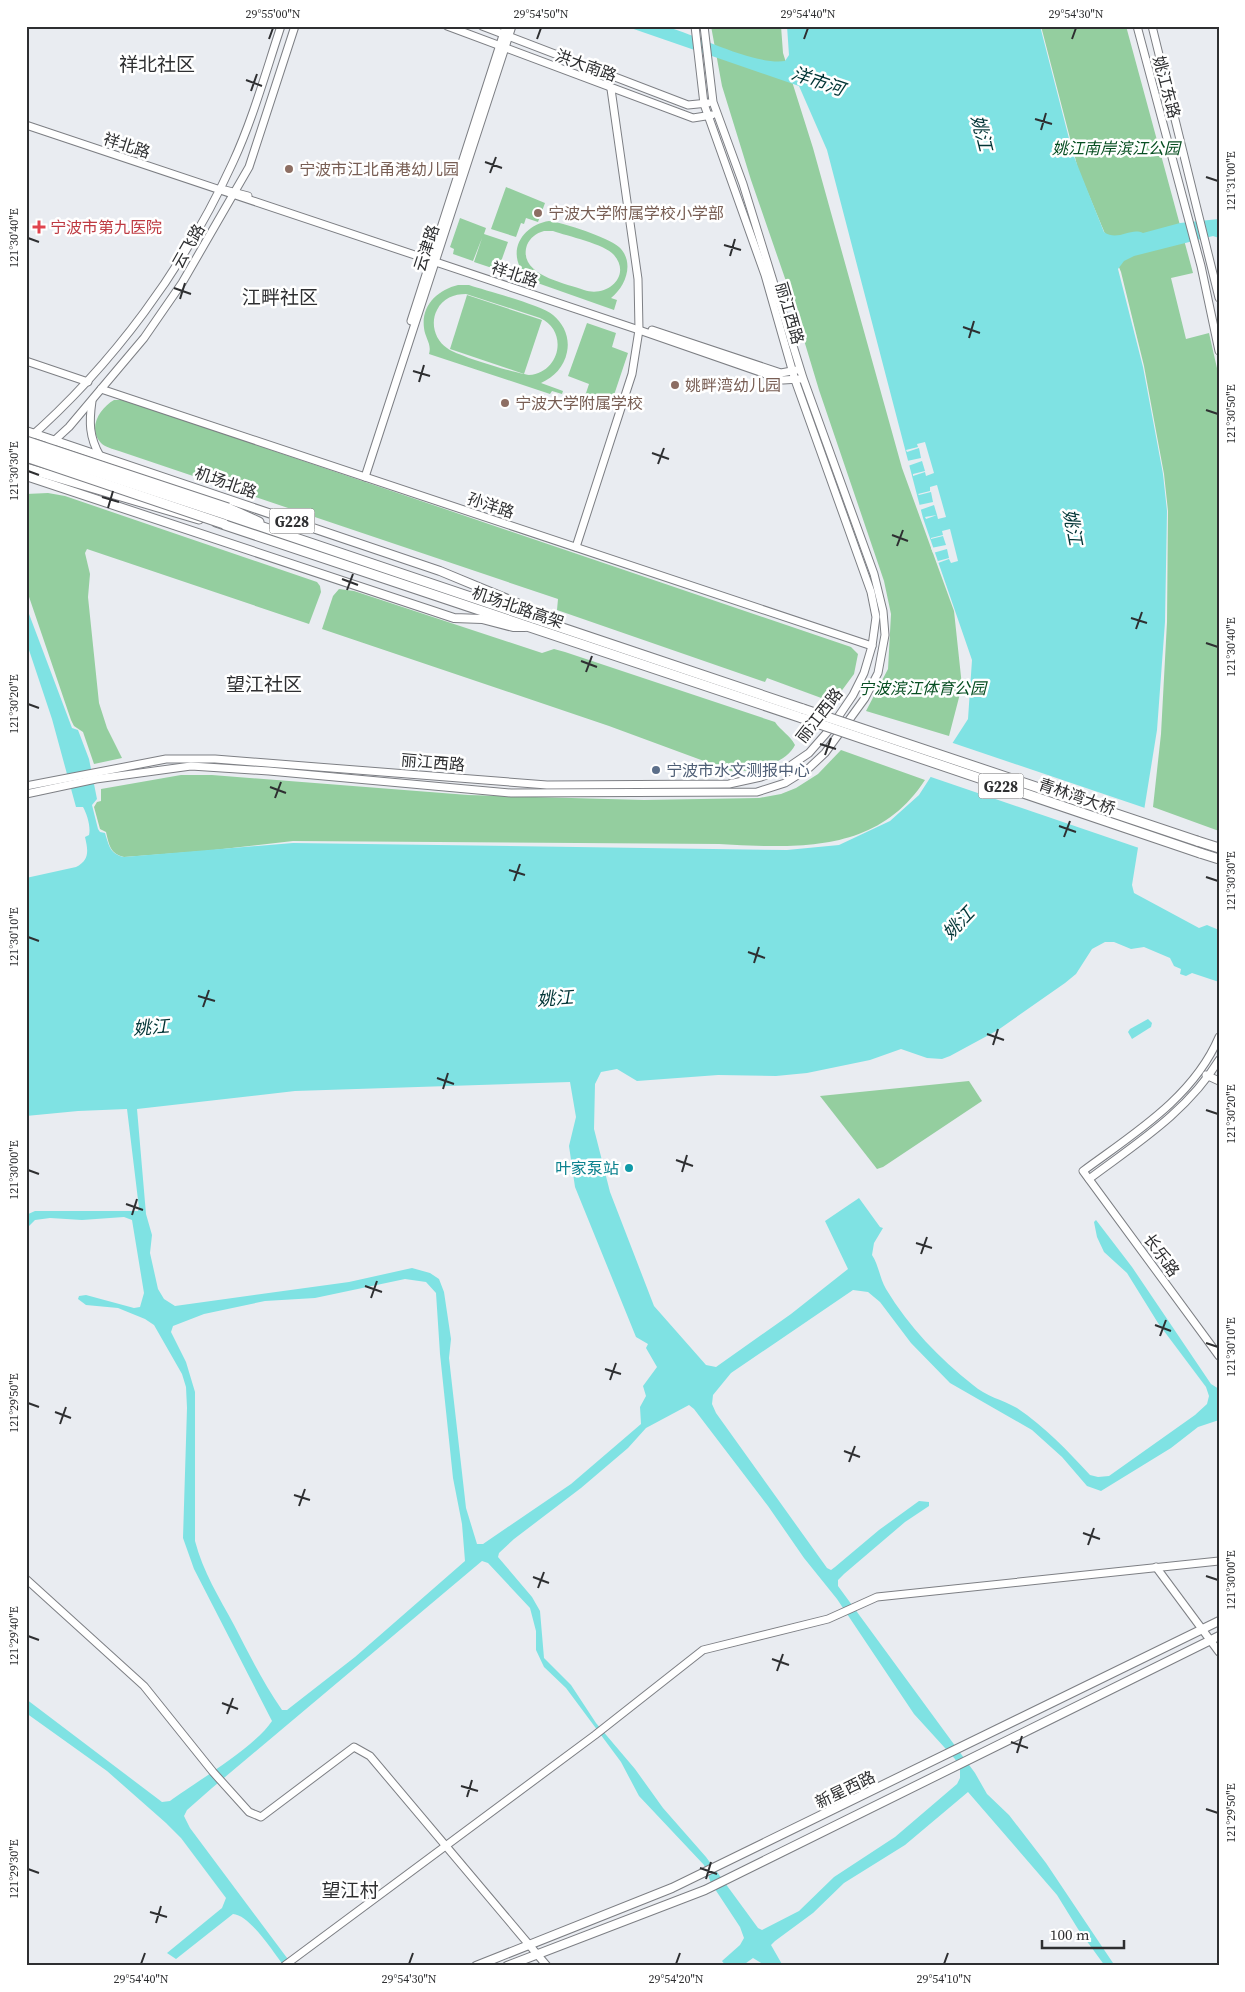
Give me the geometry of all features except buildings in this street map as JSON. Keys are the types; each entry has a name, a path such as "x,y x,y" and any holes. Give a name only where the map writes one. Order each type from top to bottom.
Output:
{"highway":[{"path":"26,441 226,516"},
{"name":"机场北路","path":"26,449 226,516"},
{"path":"26,458 226,516"},
{"path":"26,467 183,515 226,516"},
{"name":"机场北路高架","path":"226,516 552,623 803,713"},
{"name":"机场北路高架","path":"226,516 528,627 803,713"},
{"name":"青林湾大桥","path":"803,713 1219,848"},
{"name":"青林湾大桥","path":"803,713 1219,859"}],"main road":[{"name":"云飞路","path":"26,441 88,382 170,278 220,190 234,160 281,26"},
{"name":"云飞路","path":"26,467 55,440 92,400 144,338 182,284 249,166 295,26"},
{"name":"洪大南路","path":"447,26 611,89 693,118 708,117 717,113"},
{"name":"洪大南路","path":"482,26 688,105 713,102"},
{"name":"云津路","path":"506,26 506,36"},
{"name":"云津路","path":"363,477 502,48 512,26"},
{"name":"丽江西路","path":"26,794 166,759 215,759 547,785 729,784 761,777 790,766 809,753 830,729 853,695 864,673 872,646 876,617 871,592 765,275 704,104 695,26"},
{"name":"丽江西路","path":"704,26 710,62 713,102 743,184 796,370"},
{"name":"姚江东路","path":"1137,26 1193,237 1219,350"},
{"name":"姚江东路","path":"1152,26 1219,298"},
{"path":"576,548 632,374 639,328 638,279 611,89"},
{"name":"祥北路","path":"26,125 639,328 781,373 796,370"},
{"name":"祥北路","path":"639,328 783,380 799,379"},
{"path":"26,361 88,382"},
{"name":"丽江西路","path":"26,786 65,778 191,766 545,794 757,792 785,783 808,768 825,753 865,698 878,673 886,635 883,611 874,574 799,379"},
{"name":"孙洋路","path":"101,389 872,646"},
{"path":"92,400 89,427 93,442 100,456"},
{"name":"机场北路","path":"26,431 440,571 522,605 552,623"},
{"name":"G228","path":"26,476 454,618 482,619 513,627 528,627"},
{"path":"1219,1037 1198,1072 1219,1081"},
{"path":"1089,1179 1164,1124 1187,1102 1217,1068 1219,1060"},
{"path":"1205,1062 1217,1068"},
{"name":"长乐路","path":"1198,1072 1179,1096 1155,1118 1083,1171 1219,1356"},
{"path":"284,1966 603,1729 703,1650 828,1619 877,1597 1219,1561"},
{"path":"1156,1567 1219,1652"},
{"path":"26,1579 144,1686 213,1772 249,1812 261,1817 354,1747 370,1756 546,1966"},
{"name":"新星西路","path":"476,1966 672,1888 1219,1620"},
{"name":"新星西路","path":"507,1966 536,1953 706,1890 1219,1636"}],"green space":[{"name":"宁波滨江体育公园","path":"711,26 781,26 783,53 813,148 902,468 954,611 962,686 949,736 866,711 888,669 891,614 884,581 819,390 788,287 751,180 722,86"},
{"name":"姚江南岸滨江公园","path":"1041,26 1126,26 1193,273 1171,278 1186,339 1209,333 1219,377 1219,831 1153,807 1161,734 1167,622 1168,511 1164,474 1144,366 1121,272 1078,169"},
{"path":"506,187 545,203 538,222 526,218 524,224 521,223 516,237 491,229"},
{"path":"460,218 486,228 484,234 508,242 498,270 474,262 482,238 473,261 453,254 454,249 450,247"},
{"path":"549,221 575,227 619,247 627,260 627,274 621,287 611,298 617,300 614,310 512,274 515,266 520,267 517,251 522,237 527,231","holes":["553,231 603,247 614,255 619,263 620,270 614,283 608,288 593,292 555,281 536,271 529,264 526,255 527,245 538,233"]},
{"path":"469,285 513,298 553,315 563,327 568,347 564,362 558,371 541,383 563,391 562,394 552,391 550,394 429,354 430,347 424,328 425,312 432,300 451,287","holes":["462,294 540,318 549,324 555,332 557,351 554,360 548,367 540,373 529,375 486,364 447,348 439,341 434,326 435,315 442,302"]},
{"path":"467,295 542,320 524,374 450,349"},
{"path":"587,323 616,333 612,347 628,353 610,407 584,399 589,384 568,376"},
{"path":"114,400 124,400 851,647 858,654 854,674 840,693 829,693 824,699 767,678 765,682 557,610 558,599 109,448 101,443 97,437 95,425 100,413"},
{"path":"48,493 65,496 317,582 321,592 309,624 87,549 85,553 90,574 88,597 99,703 107,728 122,758 94,764 83,732 74,726 71,720 26,588 26,494"},
{"path":"339,589 354,591 542,653 554,649 565,652 775,722 791,738 795,745 784,757 767,766 758,769 731,771 609,726 322,629 333,596"},
{"path":"841,750 925,780 906,804 884,822 859,834 833,841 806,845 293,841 205,851 124,857 116,854 111,848 106,832 100,829 94,807 97,802 101,801 101,789 181,775 212,775 468,795 644,800 759,798 781,794 796,788 818,774"},
{"path":"969,1081 982,1101 883,1167 877,1169 820,1096"}],"water":[{"path":"652,25 667,27 757,59 785,61 789,55 787,26 1040,26 1073,154 1104,232 1114,236 1133,232 1143,233 1180,223 1219,219 1219,238 1213,236 1134,256 1124,261 1118,269 1143,367 1163,474 1167,511 1165,622 1157,730 1132,885 1134,893 1199,928 1207,925 1219,930 1219,982 1192,973 1186,976 1180,974 1181,969 1174,966 1170,958 1144,947 1131,949 1114,942 1105,942 1092,949 1076,974 1065,983 998,1030 942,1059 927,1058 901,1049 870,1060 807,1073 776,1076 718,1075 637,1081 617,1069 601,1072 595,1084 594,1129 610,1192 654,1306 706,1365 716,1367 791,1314 848,1269 825,1221 859,1198 880,1227 883,1228 874,1243 872,1255 884,1285 895,1303 925,1341 948,1364 978,1389 1017,1408 1037,1423 1090,1475 1098,1477 1109,1476 1195,1415 1207,1404 1209,1396 1206,1387 1158,1323 1127,1273 1104,1252 1097,1237 1094,1222 1096,1220 1132,1267 1211,1384 1219,1389 1219,1420 1198,1427 1171,1448 1101,1491 1087,1486 1062,1457 1032,1430 950,1383 911,1343 880,1302 868,1292 853,1290 731,1373 713,1395 712,1404 716,1413 827,1568 831,1570 879,1530 919,1501 929,1502 929,1506 905,1522 844,1574 838,1580 838,1586 975,1773 987,1794 1009,1815 1046,1863 1115,1966 1105,1966 1078,1929 1057,1895 968,1792 905,1845 844,1883 813,1913 775,1941 771,1945 783,1966 766,1966 753,1958 742,1966 726,1966 722,1961 740,1945 744,1938 740,1927 711,1883 704,1865 639,1796 621,1762 566,1688 544,1667 536,1650 536,1631 530,1608 488,1563 482,1561 212,1788 187,1810 184,1816 190,1828 293,1966 284,1966 254,1927 240,1916 233,1914 176,1959 167,1953 222,1908 226,1898 181,1838 166,1823 107,1771 26,1713 26,1699 162,1802 170,1801 240,1752 264,1731 272,1721 194,1569 183,1538 187,1408 186,1387 182,1374 154,1325 145,1319 118,1308 86,1305 78,1299 79,1296 86,1295 134,1308 140,1307 144,1293 132,1220 124,1217 82,1220 50,1218 35,1220 26,1229 26,1215 35,1211 138,1211 139,1208 127,1109 26,1116 26,878 76,867 81,864 87,854 85,837 89,835 89,828 83,807 76,807 52,719 26,641 26,606 72,728 78,730 89,759 97,799 92,805 98,829 100,832 105,833 109,846 119,856 293,843 787,850 839,845 890,821 919,795 968,719 972,660 923,518 827,150 799,86 625,26","holes":["570,1082 576,1117 569,1146 575,1187 636,1337 648,1344 646,1348 657,1367 643,1386 646,1396 640,1407 641,1424 571,1484 483,1544 477,1544 466,1508 449,1358 451,1339 444,1292 439,1279 430,1273 412,1268 349,1282 175,1306 164,1299 158,1289 150,1253 152,1235 146,1214 137,1109 295,1091","405,1279 426,1282 436,1293 440,1354 453,1478 462,1524 465,1561 355,1657 287,1710 282,1710 262,1679 212,1584 198,1552 195,1541 195,1392 186,1362 171,1332 173,1326 204,1314 265,1301 315,1298","689,1405 694,1409 768,1506 804,1558 837,1599 914,1714 955,1759 960,1769 960,1778 957,1784 895,1837 834,1877 799,1911 762,1930 758,1928 706,1857 663,1808 635,1769 596,1723 571,1685 544,1658 540,1611 532,1597 498,1557 499,1553 514,1539 581,1488 628,1448 646,1428"]},
{"path":"1148,1019 1152,1023 1151,1027 1132,1039 1128,1032 1130,1029"}],"pier":[{"path":"925,442 934,473 926,476 925,472 913,476 913,474 925,471 922,461 908,466 907,461 921,458 919,448 907,452 906,450 918,447 917,444"},
{"path":"937,485 946,517 938,519 934,505 920,510 919,505 933,502 931,492 918,494 930,491 930,487"},
{"path":"950,529 958,561 951,563 949,559 938,563 938,561 949,558 947,549 933,553 931,548 946,545 943,536 931,538 943,535 942,531"},
{"path":"950,742 1148,809 1142,849 928,776"}],"place":[{"name":"宁波市江北甬港幼儿园","path":"289,169"},
{"name":"宁波大学附属学校小学部","path":"538,213"},
{"name":"宁波市第九医院","path":"39,227"},
{"name":"姚畔湾幼儿园","path":"675,385"},
{"name":"宁波大学附属学校","path":"505,403"},
{"name":"宁波市水文测报中心","path":"656,770"},
{"name":"叶家泵站","path":"629,1168"}],"district":[{"name":"祥北社区","path":"157,64"},
{"name":"江畔社区","path":"280,297"},
{"name":"望江社区","path":"264,684"},
{"name":"望江村","path":"350,1890"}],"water label":[{"name":"洋市河","path":"818,81"},
{"name":"姚江","path":"982,133"},
{"name":"姚江","path":"1073,527"},
{"name":"姚江","path":"958,923"},
{"name":"姚江","path":"555,998"},
{"name":"姚江","path":"151,1027"}]}
